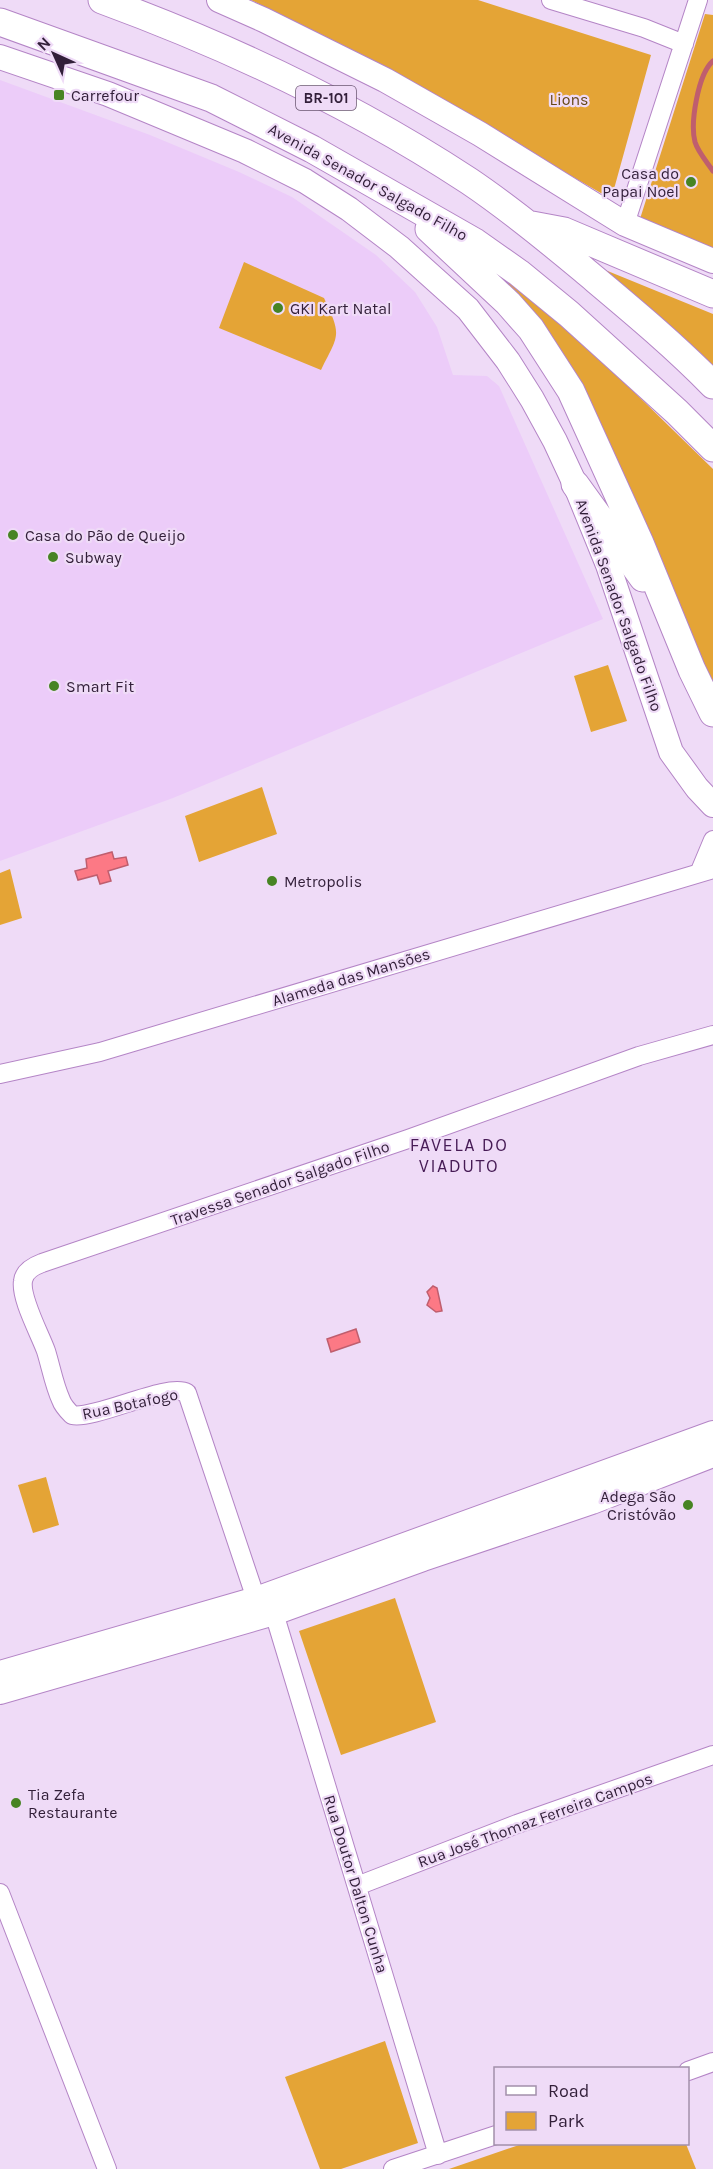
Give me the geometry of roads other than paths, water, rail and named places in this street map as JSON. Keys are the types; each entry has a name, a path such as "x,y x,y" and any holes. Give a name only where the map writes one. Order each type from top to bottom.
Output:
{"highway":[{"name":"BR-101","path":"104,0 240,56 337,103 470,182 530,225 622,302 713,385"},
{"name":"Avenida Senador Salgado Filho","path":"0,22 211,98 312,148 475,242 519,273 621,360 713,448"},
{"path":"387,190 508,303 531,329 572,391 640,543 692,670 713,713"},
{"path":"530,225 564,231 713,294"},
{"path":"575,484 669,614"}],"main road":[{"path":"219,0 385,80 625,224 713,261"},
{"name":"Avenida Senador Salgado Filho","path":"0,57 108,94 245,151 305,181 349,209 399,247 468,309 491,337 531,399 575,484 608,565 671,752 697,788 713,805"},
{"path":"0,1673 265,1606 713,1433"},
{"path":"0,1692 265,1606 423,1559 592,1502 713,1455"}],"street":[{"path":"552,0 644,28 684,44"},
{"path":"625,224 684,44 702,6"},
{"name":"Alameda das Mansões","path":"0,1074 122,1045 707,870 713,840"},
{"name":"Travessa Senador Salgado Filho","path":"23,1280 29,1270 42,1263 310,1173 639,1056 713,1035"},
{"name":"Rua Botafogo","path":"23,1280 23,1290 61,1400 72,1415 83,1416 128,1402 180,1391 187,1393 265,1606"},
{"name":"Rua Doutor Dalton Cunha","path":"265,1606 357,1886 438,2155"},
{"name":"Rua José Thomaz Ferreira Campos","path":"357,1886 517,1824 713,1755"},
{"path":"0,1893 107,2169"},
{"path":"689,2070 713,2062"},
{"path":"393,2169 494,2135"}],"waterway":[{"path":"713,61 699,87 694,123 696,146 713,171"}],"place":[{"name":"Carrefour","path":"59,95"},
{"name":"Casa do Papai Noel","path":"691,182"},
{"name":"GKI Kart Natal","path":"278,308"},
{"name":"Casa do Pão de Queijo","path":"13,535"},
{"name":"Subway","path":"53,557"},
{"name":"Smart Fit","path":"54,686"},
{"name":"Metropolis","path":"272,881"},
{"name":"Adega São Cristóvão","path":"688,1505"},
{"name":"Tia Zefa Restaurante","path":"16,1803"}],"district":[{"name":"FAVELA DO VIADUTO","path":"459,1155"}],"park label":[{"name":"Lions","path":"569,99"}]}
